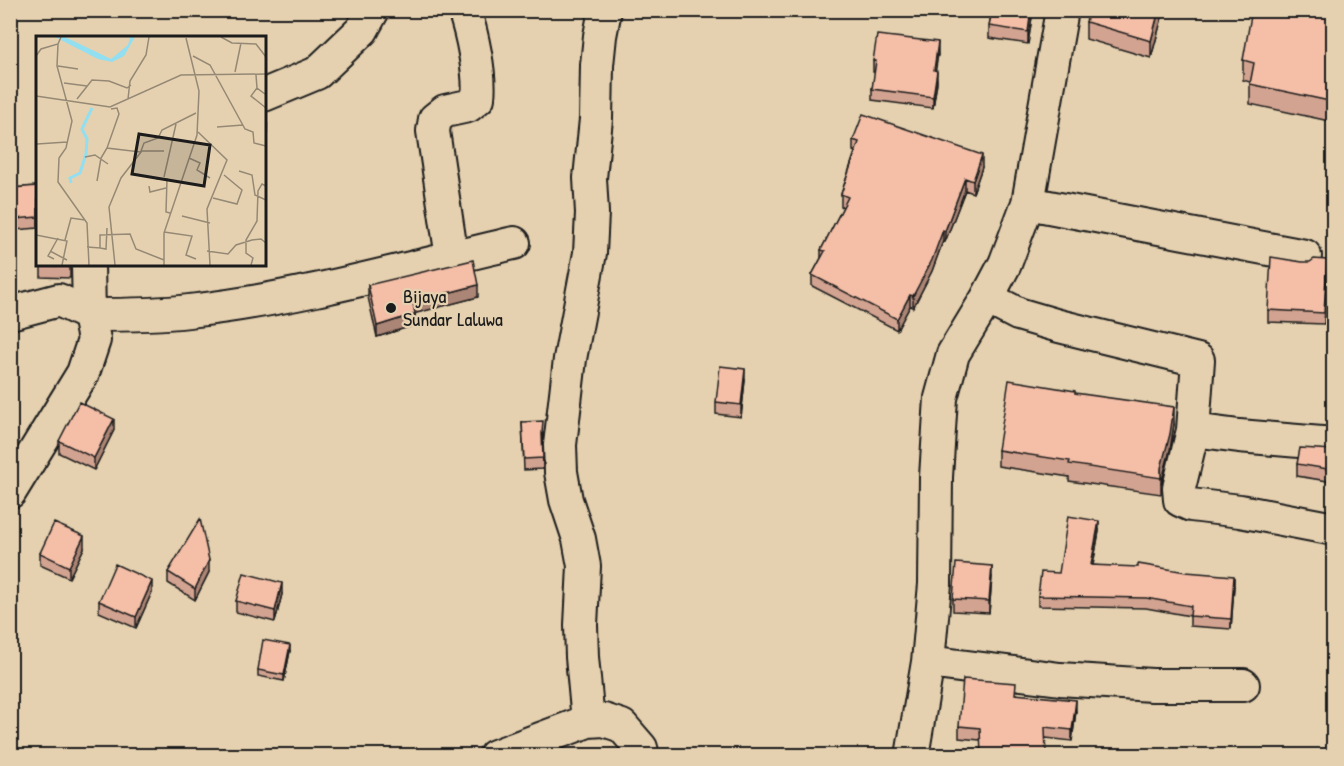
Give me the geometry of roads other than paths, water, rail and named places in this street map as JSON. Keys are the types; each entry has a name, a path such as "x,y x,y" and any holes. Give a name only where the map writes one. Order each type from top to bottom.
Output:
{"street":[{"path":"266,94 317,73 362,30 373,10"},
{"path":"452,258 433,131 435,119 445,111 468,106 478,98 480,85 469,24 464,10"},
{"path":"588,721 581,625 584,566 579,539 566,500 561,472 560,445 570,359 590,254 592,213 590,178 596,119 597,65 604,10"},
{"path":"912,756 928,662 935,584 936,477 941,398 953,354 1005,264 1028,203 1062,10"},
{"path":"1028,203 1305,256"},
{"path":"10,313 59,300 89,315 187,312 323,289 514,243"},
{"path":"10,492 83,373 94,340 89,315 88,266"},
{"path":"987,298 1018,314 1198,360 1193,430 1179,488 1180,500 1191,505 1240,511 1334,529"},
{"path":"1193,430 1334,444"},
{"path":"928,662 1060,679 1152,685 1243,686"},
{"path":"495,756 588,721 604,720 622,726 641,748 643,756"}],"place":[{"name":"Bijaya Sundar Laluwa","path":"391,308"}]}
